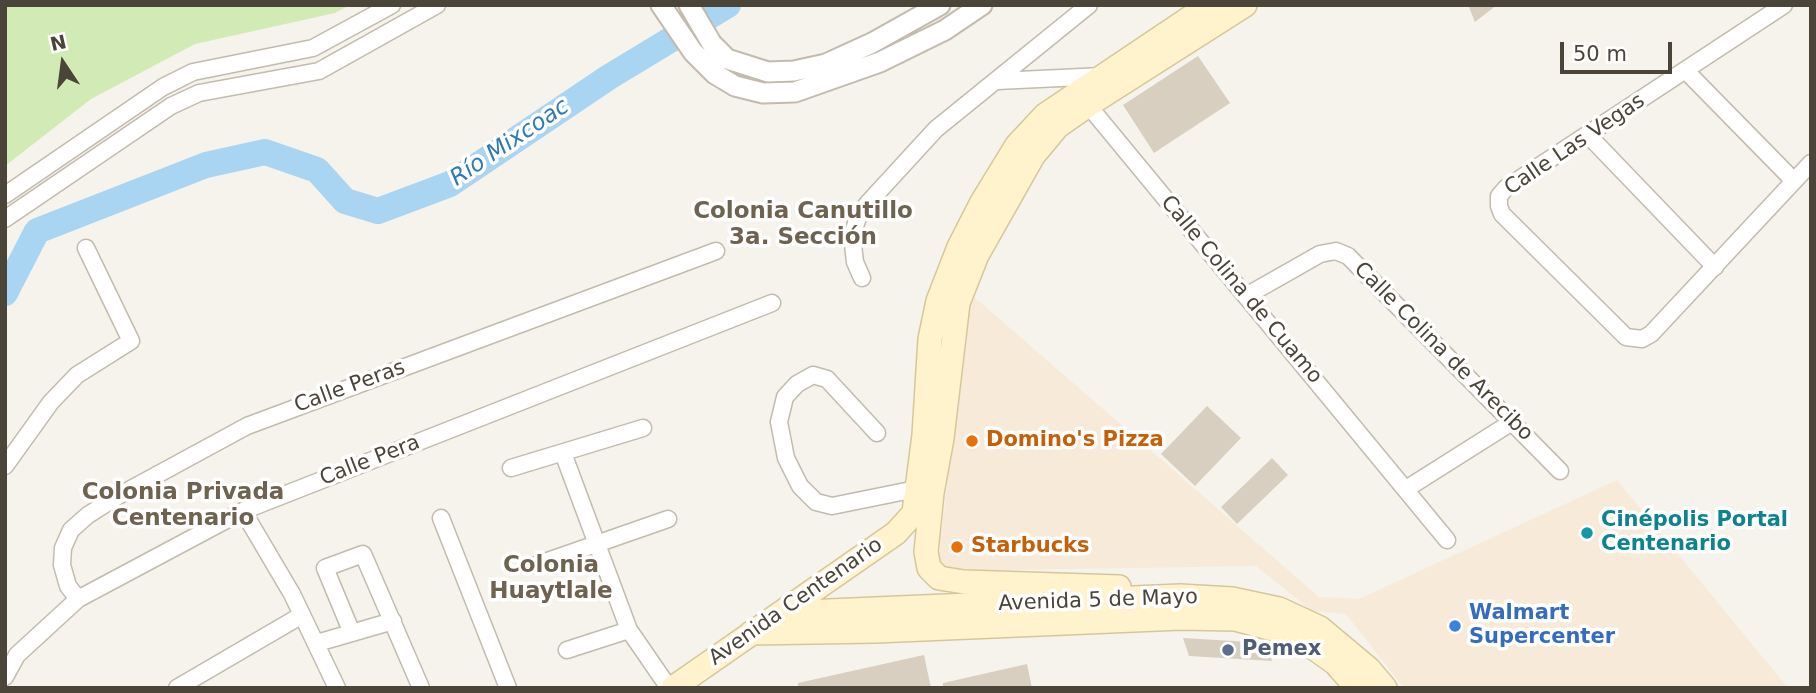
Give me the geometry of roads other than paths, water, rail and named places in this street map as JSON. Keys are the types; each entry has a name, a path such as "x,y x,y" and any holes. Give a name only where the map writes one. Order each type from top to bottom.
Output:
{"main road":[{"path":"1082,98 1100,75 1209,5"},
{"path":"1180,596 1133,587 964,582 939,578 929,568 921,498 930,340 937,301 959,247 1017,145 1045,114 1128,79 1245,5"},
{"name":"Avenida Centenario","path":"671,688 897,533 921,498"},
{"name":"Avenida 5 de Mayo","path":"782,613 1180,596 1246,601 1295,626 1337,642 1369,668 1385,688"},
{"name":"Avenida 5 de Mayo","path":"751,633 1216,618 1295,626 1335,663 1357,688"}],"street":[{"path":"5,195 163,87 193,72 313,48 392,5"},
{"path":"5,219 171,106 199,93 319,71 437,5"},
{"path":"661,5 693,52 715,74 735,86 763,93 795,92 880,62 945,30 982,5"},
{"path":"689,5 712,44 727,59 768,72 794,71 826,64 940,5"},
{"path":"862,278 855,261 852,236 859,214 887,180 936,129 1089,5"},
{"name":"Calle Las Vegas","path":"1779,7 1687,72 1506,188 1499,196 1502,214 1626,337 1633,339 1651,334 1811,163"},
{"path":"1687,72 1794,181"},
{"path":"997,81 1100,75 1128,79"},
{"name":"Calle Colina de Cuamo","path":"1082,98 1447,540"},
{"path":"1588,135 1715,267"},
{"path":"5,467 51,402 77,375 131,341 86,248"},
{"name":"Calle Peras","path":"78,599 68,586 62,565 63,548 71,530 98,509 223,439 247,426 716,251"},
{"name":"Calle Colina de Arecibo","path":"1246,296 1320,254 1336,251 1349,256 1560,471"},
{"name":"Calle Pera","path":"5,677 17,654 78,599 243,511 772,303"},
{"path":"877,433 827,379 814,375 797,384 785,397 779,422 786,458 800,486 816,502 832,506 921,498"},
{"path":"1406,489 1513,422"},
{"path":"511,468 643,428"},
{"path":"563,453 629,631 671,688"},
{"path":"243,511 317,643 337,688"},
{"path":"441,519 508,688"},
{"path":"536,565 668,519"},
{"path":"352,633 325,568 363,554 421,688"},
{"path":"177,688 302,615"},
{"path":"317,643 393,621"},
{"path":"567,650 629,631"}],"waterway":[{"name":"Río Mixcoac","path":"5,293 37,231 206,165 265,152 317,170 345,201 378,211 450,184 609,77 728,5"}],"place":[{"name":"Domino's Pizza","path":"972,441"},
{"name":"Cinépolis Portal Centenario","path":"1587,533"},
{"name":"Starbucks","path":"957,547"},
{"name":"Walmart Supercenter","path":"1455,626"},
{"name":"Pemex","path":"1228,650"}],"district":[{"name":"Colonia Canutillo 3a. Sección","path":"803,225"},
{"name":"Colonia Privada Centenario","path":"183,506"},
{"name":"Colonia Huaytlale","path":"551,579"}]}
